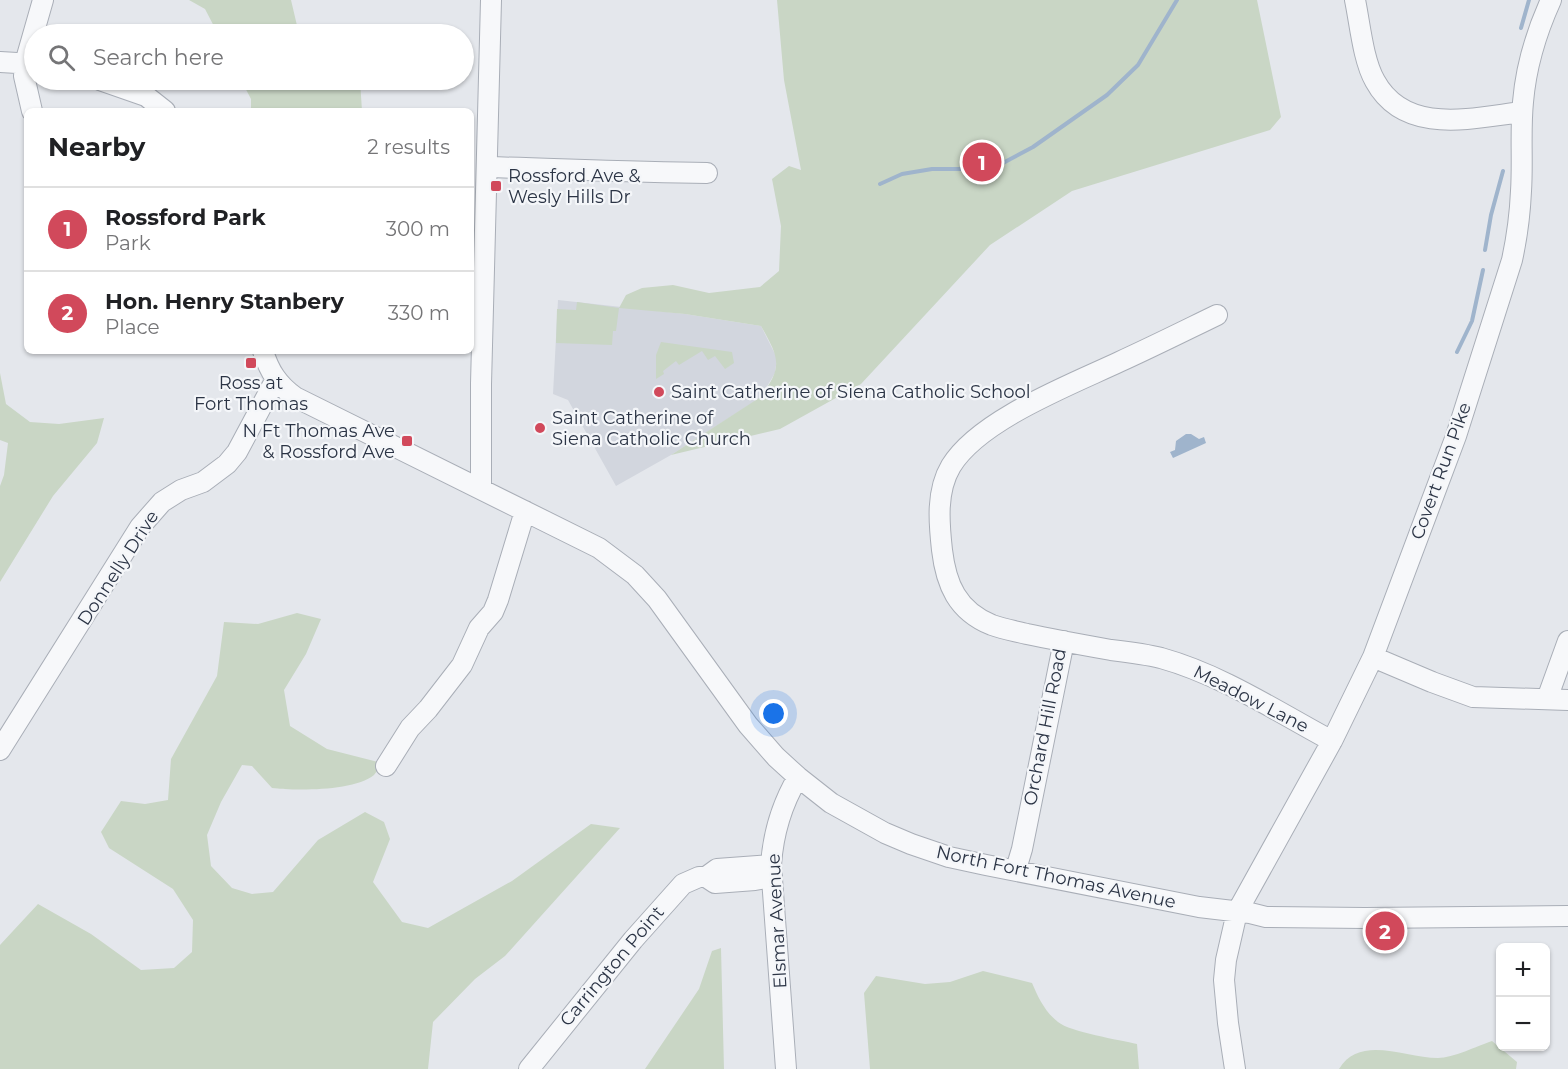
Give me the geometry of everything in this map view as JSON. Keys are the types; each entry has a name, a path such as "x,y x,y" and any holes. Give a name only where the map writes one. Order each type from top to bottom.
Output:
{"street":[{"path":"38,24 43,0"},
{"path":"481,489 491,0"},
{"path":"1355,0 1368,63 1374,80 1395,105 1409,114 1443,121 1522,112"},
{"name":"Covert Run Pike","path":"1235,1069 1224,980 1237,912 1332,741 1373,657 1456,436 1512,260 1521,199 1522,112 1529,61 1535,38 1551,0"},
{"path":"0,62 24,64"},
{"path":"28,90 32,108"},
{"path":"129,90 146,96 161,108"},
{"path":"488,167 707,173"},
{"name":"Orchard Hill Road","path":"1016,870 1064,641 992,625 974,615 957,598 945,573 941,543 940,496 945,478 951,466 972,442 1020,410 1217,315"},
{"name":"North Fort Thomas Avenue","path":"264,354 268,368 276,379 287,391 305,402 598,548 635,575 674,622 766,747 798,777 831,803 906,842 949,857 1150,898 1266,917 1568,916"},
{"name":"Donnelly Drive","path":"0,750 140,527 162,502 181,490 202,482 227,464 237,452 276,379"},
{"path":"386,766 410,728 453,678 469,653 479,628 493,612 525,511"},
{"name":"Meadow Lane","path":"1064,641 1146,655 1183,665 1228,684 1332,741"},
{"path":"1547,699 1568,641"},
{"path":"1373,657 1473,697 1568,700"},
{"name":"Elsmar Avenue","path":"786,1069 772,871 773,842 792,787 798,777"},
{"name":"Carrington Point","path":"529,1069 669,897 683,884 706,876 717,869 772,871"}],"shaded area":[{"name":"Saint Catherine of Siena Catholic School","path":"558,300 685,314 761,326 777,358 775,373 760,398 671,455 616,486 568,400 553,394"}],"green space":[{"path":"189,0 291,0 297,24 213,24 205,9"},
{"path":"777,0 1257,0 1281,117 1270,130 1072,191 990,245 861,384 780,429 671,455 759,398 775,370 776,362 772,346 761,326 685,314 619,308 626,295 642,288 673,285 709,293 760,287 779,271 781,226 772,179 789,166 801,170 784,80"},
{"path":"246,90 361,90 362,108 251,108 251,99"},
{"path":"577,302 619,308 612,345 556,343 557,309 576,310"},
{"path":"661,342 732,352 734,363 725,369 715,356 708,360 702,351 679,365 676,361 656,379 656,355"},
{"path":"0,373 6,404 30,422 59,424 104,418 97,443 53,496 0,582 0,486 4,475 8,443 0,440"},
{"path":"297,613 321,619 306,654 284,690 290,726 327,749 382,763 374,775 365,780 325,789 272,788 252,766 242,765 221,802 207,835 211,866 232,888 252,894 273,892 318,840 365,812 384,822 390,839 373,882 402,922 428,928 512,881 591,824 620,828 505,956 475,979 433,1022 428,1069 0,1069 0,945 38,904 91,934 141,970 174,968 192,952 193,920 173,889 109,848 101,832 121,801 145,804 168,800 171,759 217,676 224,622 258,624"},
{"path":"721,948 724,1069 645,1069 699,989 712,951"},
{"path":"983,971 1032,983 1046,1009 1064,1026 1137,1044 1139,1069 870,1069 864,993 876,976 925,984 950,982"},
{"path":"1492,1041 1496,1044 1496,1051 1504,1051 1517,1062 1516,1069 1339,1069 1348,1058 1371,1050 1438,1058 1458,1054"}],"water":[{"path":"1186,434 1199,439 1204,437 1206,443 1173,458 1170,452 1175,450 1176,441"}],"waterway":[{"path":"880,184 902,174 932,169 969,169 1003,163 1033,147 1107,95 1138,65 1177,0"},
{"path":"1521,28 1529,0"},
{"path":"1485,250 1491,215 1503,171"},
{"path":"1457,352 1472,321 1483,270"}],"place":[{"name":"Rossford Park","path":"982,162"},
{"name":"Rossford Ave & Wesly Hills Dr","path":"496,186"},
{"name":"Ross at Fort Thomas","path":"251,363"},
{"name":"Saint Catherine of Siena Catholic School","path":"659,392"},
{"name":"Saint Catherine of Siena Catholic Church","path":"540,428"},
{"name":"N Ft Thomas Ave & Rossford Ave","path":"407,441"},
{"name":"Hon. Henry Stanbery","path":"1385,931"}]}
